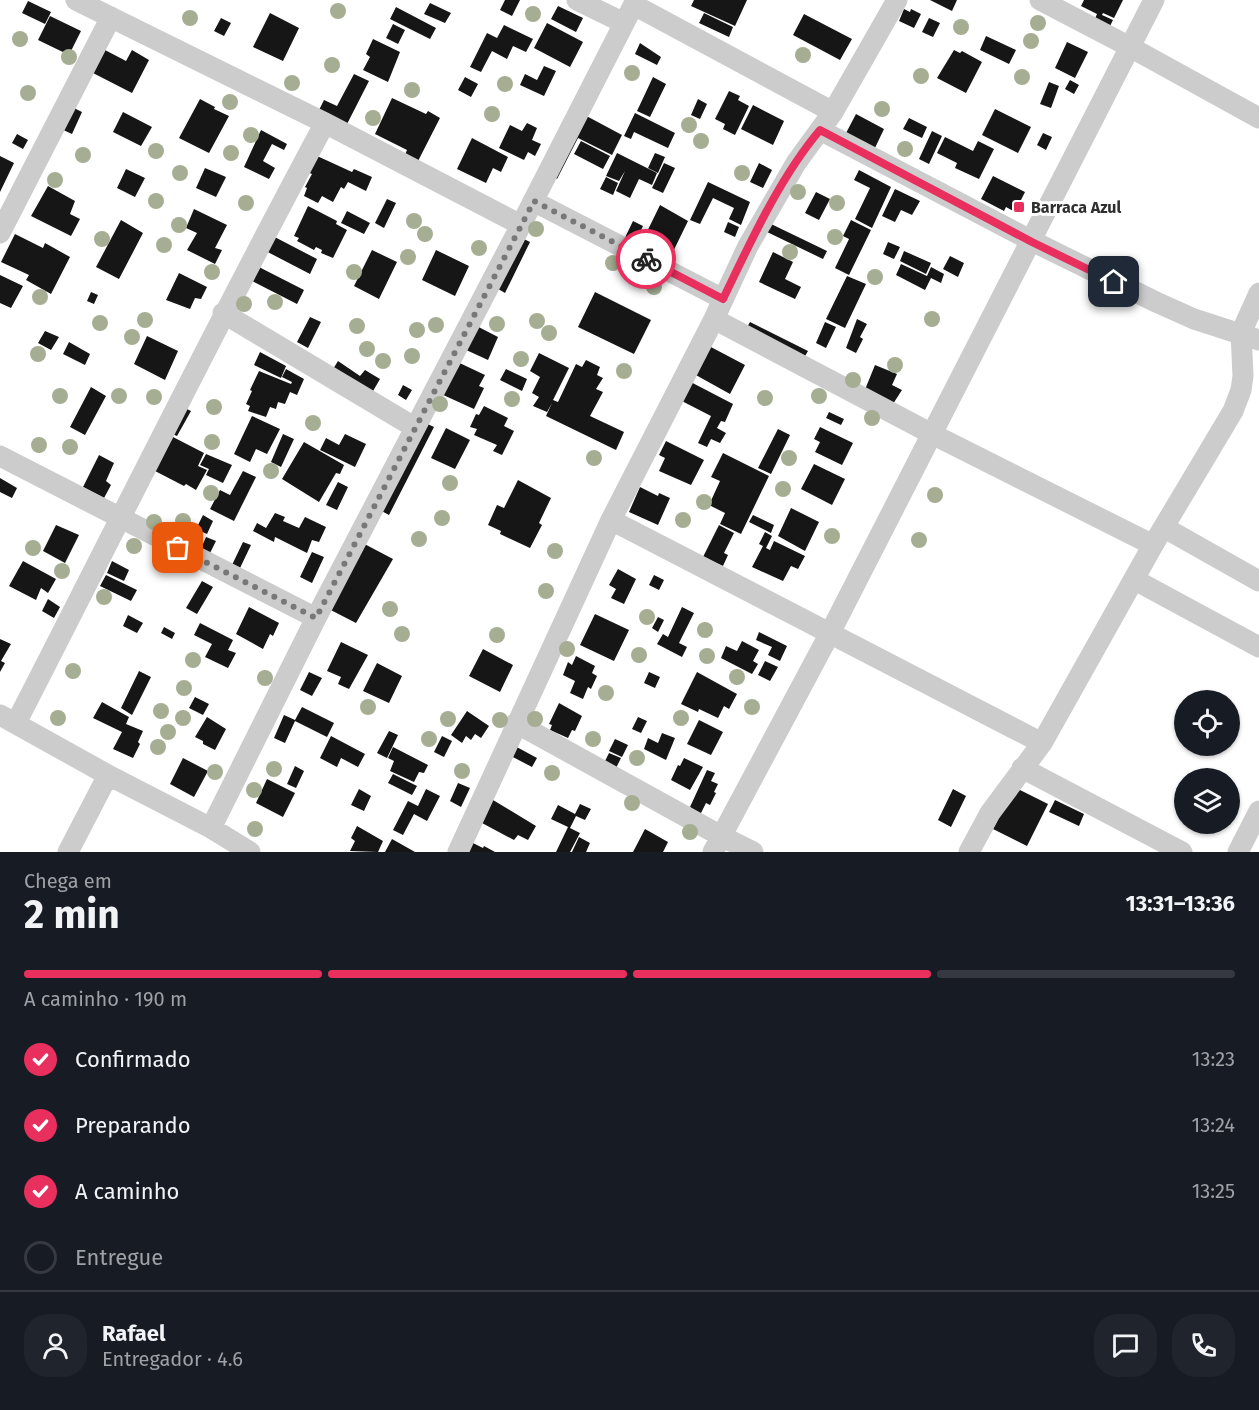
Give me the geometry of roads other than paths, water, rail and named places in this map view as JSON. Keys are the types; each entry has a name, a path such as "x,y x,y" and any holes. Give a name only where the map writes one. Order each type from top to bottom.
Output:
{"street":[{"path":"76,0 325,123 521,225"},
{"path":"578,0 631,9 833,112"},
{"path":"458,852 611,520 714,319 748,246 790,172 833,112 897,0"},
{"path":"1040,0 1259,118"},
{"path":"717,844 830,633 1154,0"},
{"path":"212,828 316,618 534,201 631,9"},
{"path":"3,221 111,17"},
{"path":"250,852 212,828 108,776 8,719 121,519 223,314 325,123"},
{"path":"820,130 1032,242 1156,302 1194,319 1250,337"},
{"path":"534,201 723,299"},
{"path":"969,852 990,813 1042,743 1159,536 1233,411 1241,390 1259,293"},
{"path":"223,314 414,427"},
{"path":"714,319 932,434 1259,581"},
{"path":"0,456 316,618"},
{"path":"611,520 1042,743"},
{"path":"1135,580 1259,647"},
{"path":"516,723 717,844 753,852"},
{"path":"1022,768 1182,852"},
{"path":"68,852 108,776"},
{"path":"1238,852 1259,811"}],"place":[{"name":"Barraca Azul","path":"1019,207"}]}
